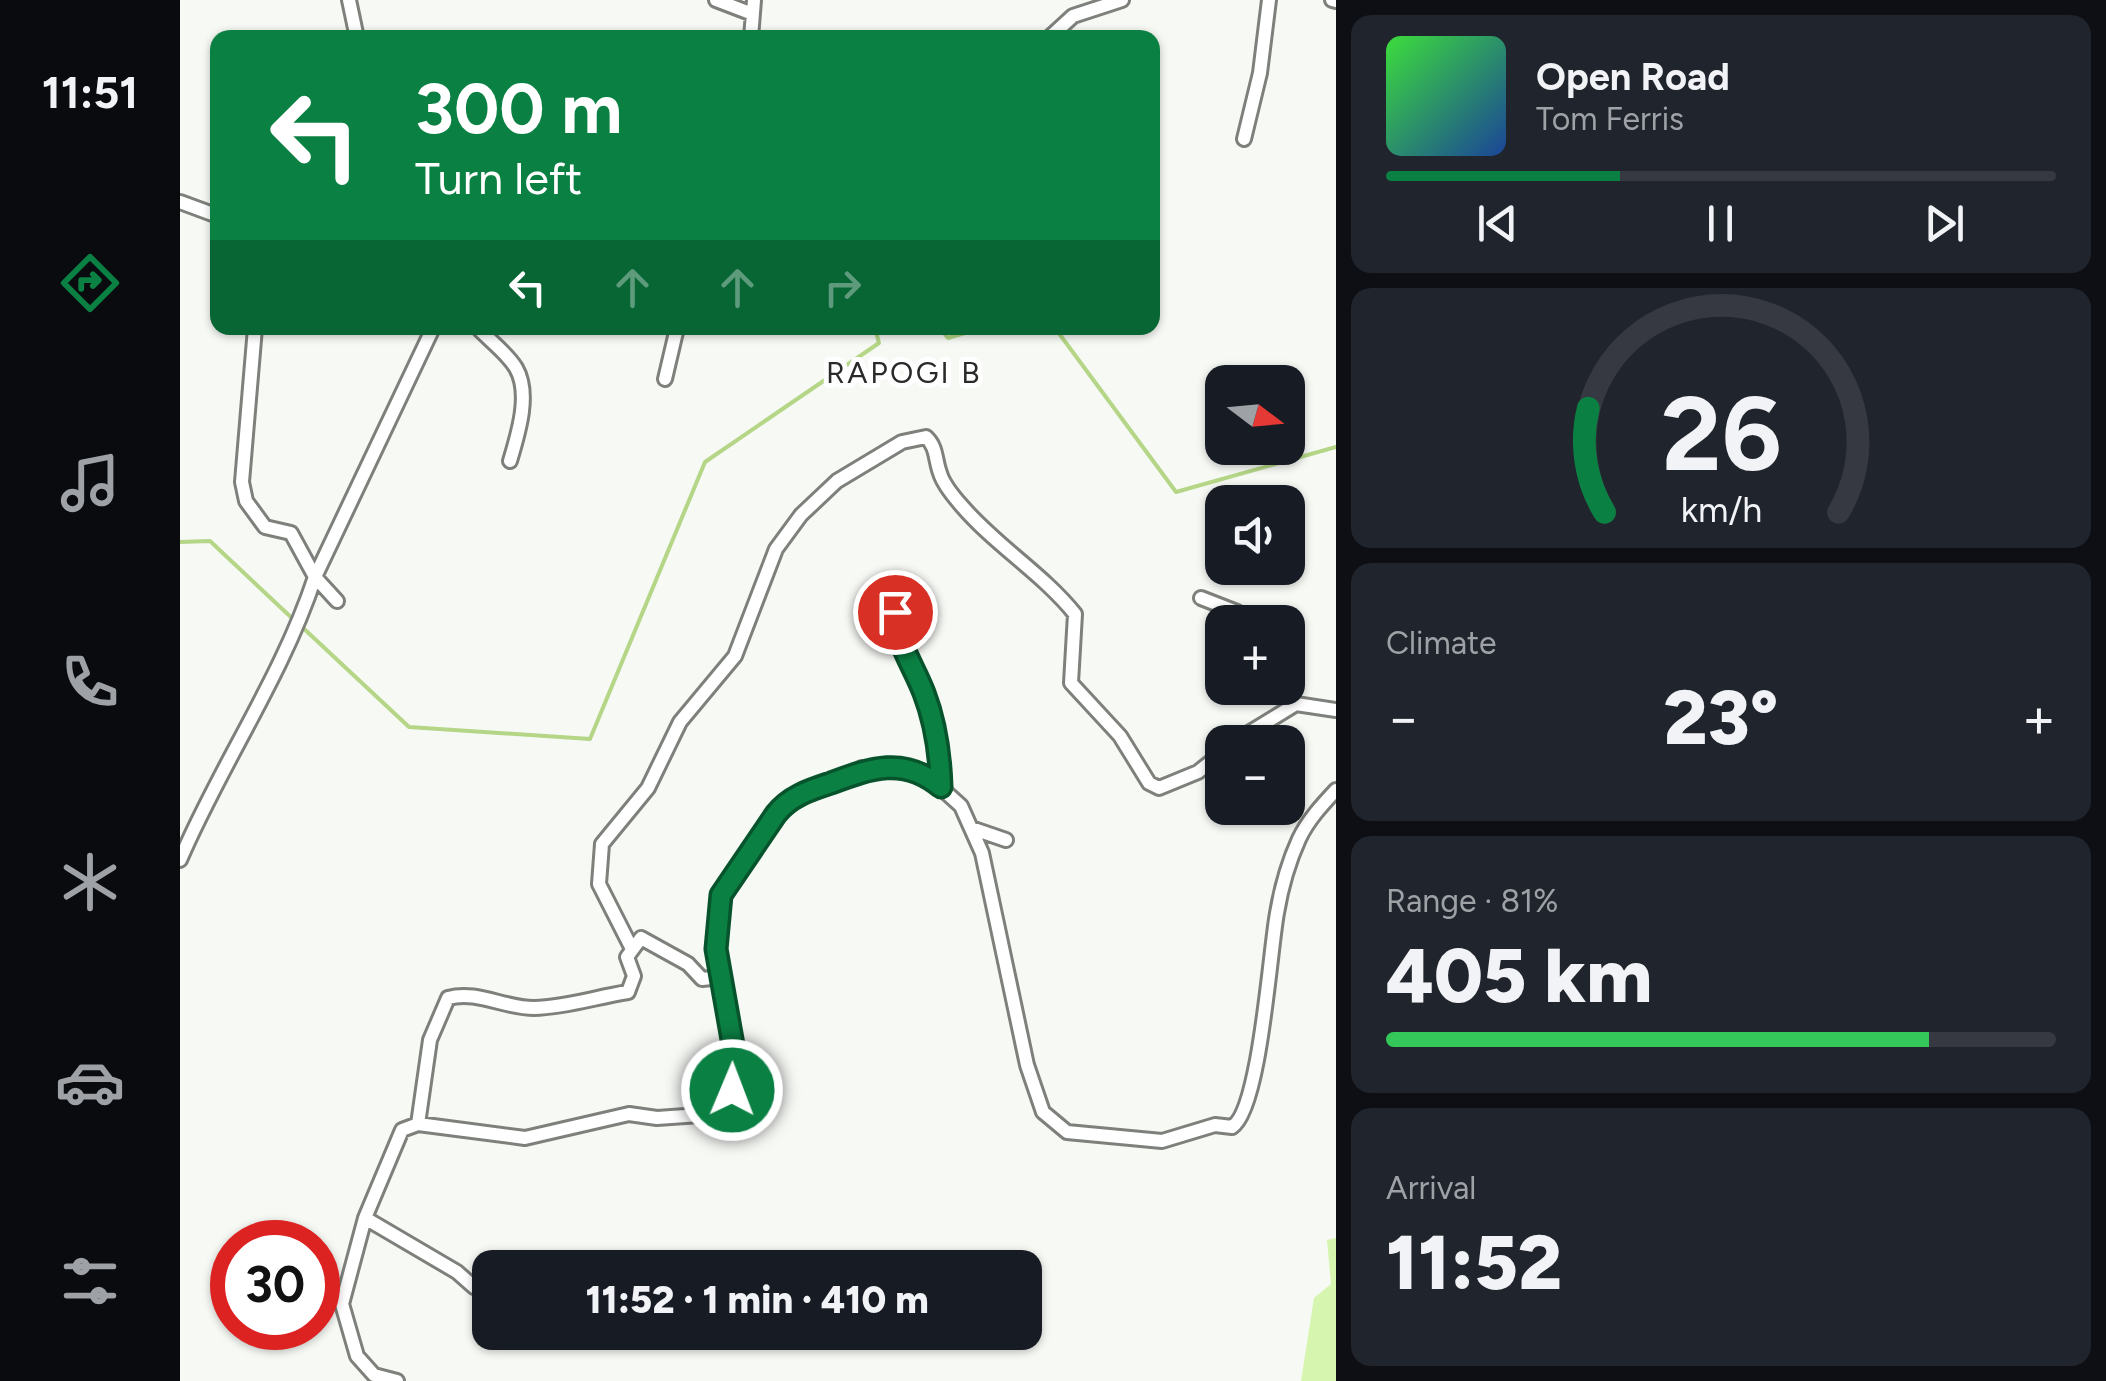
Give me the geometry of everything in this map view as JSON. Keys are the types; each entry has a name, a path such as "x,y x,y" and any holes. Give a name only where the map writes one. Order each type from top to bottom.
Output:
{"street":[{"path":"349,0 355,30"},
{"path":"716,0 752,7"},
{"path":"1057,30 1073,16 1122,0"},
{"path":"1244,140 1260,73 1269,0"},
{"path":"180,202 210,213"},
{"path":"255,335 242,482 246,501 265,527 291,533 315,577 337,602"},
{"path":"180,860 208,796 299,624 315,577 430,335"},
{"path":"485,335 514,364 521,380 521,418 510,460"},
{"path":"664,378 675,335"},
{"path":"631,947 599,884 602,844 648,788 680,722 735,656 776,549 801,515 838,481 902,442 926,437 933,444 940,476 960,504 1015,560 1056,590 1075,614 1071,683 1120,736 1150,783 1158,788 1205,766"},
{"path":"1201,598 1220,605"},
{"path":"895,612 896,634 924,693 940,746 941,787"},
{"path":"1265,725 1295,705"},
{"path":"1303,705 1336,710"},
{"path":"397,1381 374,1375 364,1366 344,1319 344,1286 365,1218 402,1130 418,1124 525,1138 629,1114 657,1118 700,1115 725,1104 732,1090 733,1045 716,949 721,895 786,802 862,768 885,766 929,777 941,787 961,806 982,853 1028,1066 1043,1112 1067,1132 1162,1141 1240,1122 1253,1078 1273,966 1277,913 1289,869 1312,817 1336,790"},
{"path":"971,828 1006,840"},
{"path":"418,1124 430,1040 448,998 461,994 517,1007 561,1007 628,992 634,976 627,957 631,947 647,938 702,979 722,977"},
{"path":"365,1218 472,1284"}],"green space":[{"path":"1336,1238 1336,1381 1301,1381 1314,1298 1331,1284 1327,1240"}],"waterway":[{"path":"301,626 409,727 590,739 705,462 879,343 877,335"},
{"path":"946,335 948,338 958,335"},
{"path":"1060,335 1176,492 1336,447"},
{"path":"180,542 210,541 294,620"}],"district":[{"name":"RAPOGI B","path":"904,373"}],"route":[{"path":"732,1090 733,1045 722,964 716,949 721,895 776,814 786,802 862,768 905,768 929,777 941,787 940,746 924,693 896,634 895,612"}]}
